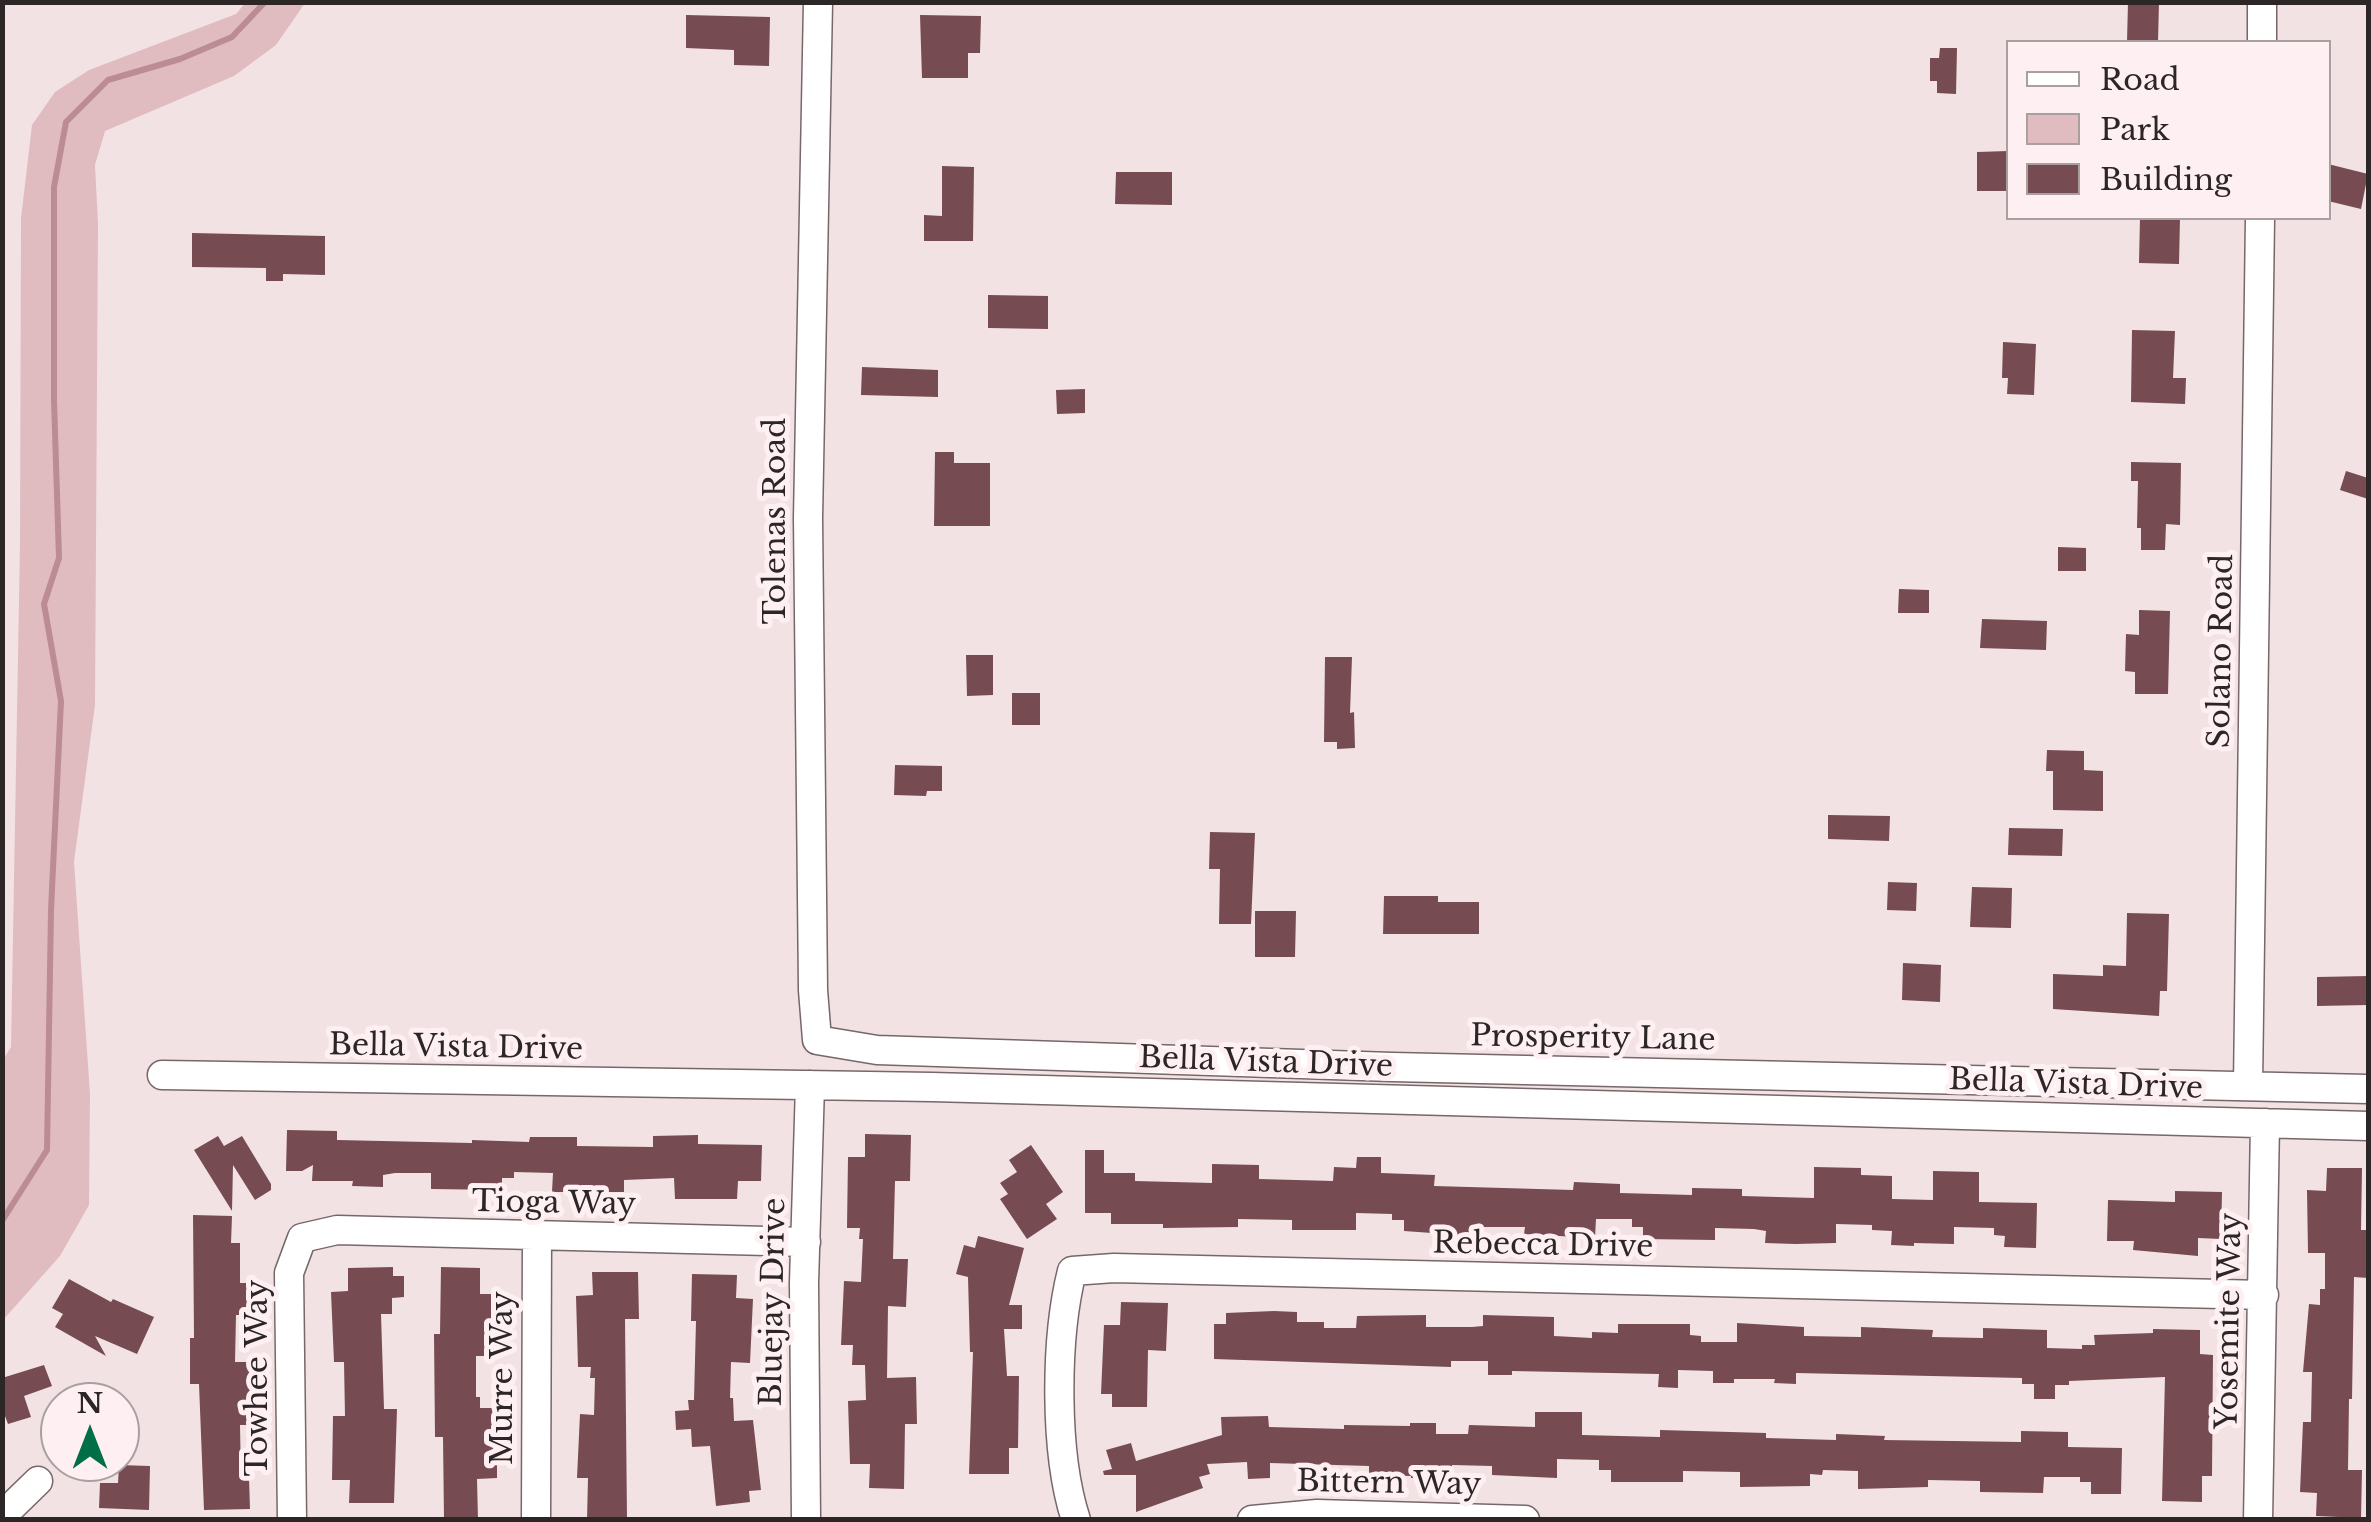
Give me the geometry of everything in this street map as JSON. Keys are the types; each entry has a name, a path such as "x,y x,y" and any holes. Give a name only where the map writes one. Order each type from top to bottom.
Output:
{"street":[{"name":"Tolenas Road","path":"817,1040 813,990 808,518 818,2"},
{"path":"2262,2 2262,40"},
{"name":"Solano Road","path":"2248,1085 2260,220"},
{"name":"Prosperity Lane","path":"817,1040 876,1050 1392,1067 2368,1088"},
{"name":"Bella Vista Drive","path":"162,1075 810,1085 2368,1126"},
{"name":"Bluejay Drive","path":"806,1520 810,1085"},
{"name":"Yosemite Way","path":"2258,1520 2265,1123"},
{"name":"Tioga Way","path":"302,1238 337,1230 806,1242"},
{"name":"Towhee Way","path":"292,1520 289,1273 302,1238"},
{"name":"Murre Way","path":"536,1520 538,1238"},
{"name":"Rebecca Drive","path":"1076,1520 1061,1454 1063,1307 1072,1270 2264,1296"},
{"path":"2,1516 38,1481"},
{"name":"Bittern Way","path":"1252,1520 1317,1514 1525,1520"}],"green space":[{"path":"246,2 305,3 276,45 234,76 105,131 95,165 95,705 74,862 90,1094 89,1205 60,1256 3,1320 2,1061 11,1047 21,218 32,125 55,92 89,70 236,14"}],"building":[{"path":"2128,2 2159,2 2158,40 2127,40"},
{"path":"686,15 770,17 769,66 734,65 734,50 686,48"},
{"path":"920,15 981,16 980,53 968,53 968,78 922,78"},
{"path":"1940,48 1957,48 1956,94 1937,93 1937,81 1930,81 1930,58 1939,58"},
{"path":"2006,151 2006,191 1977,191 1977,152"},
{"path":"2331,165 2368,174 2361,209 2331,202"},
{"path":"942,166 974,167 973,241 924,241 924,215 942,216"},
{"path":"1116,172 1172,172 1172,205 1115,204"},
{"path":"2140,220 2180,220 2179,264 2139,263"},
{"path":"192,233 325,236 325,275 283,274 283,281 266,281 266,268 192,267"},
{"path":"988,295 1048,296 1048,329 988,328"},
{"path":"2132,330 2175,331 2173,378 2186,378 2185,404 2131,402"},
{"path":"2003,342 2036,344 2034,395 2007,394 2008,378 2002,378"},
{"path":"862,367 938,370 938,397 861,395"},
{"path":"1085,389 1085,413 1057,414 1056,390"},
{"path":"935,452 954,452 954,463 990,463 990,526 934,526"},
{"path":"2131,462 2181,463 2180,525 2166,524 2165,550 2141,550 2141,528 2137,528 2138,481 2131,481"},
{"path":"2346,471 2368,478 2368,499 2340,490"},
{"path":"2058,547 2086,548 2086,571 2058,571"},
{"path":"1899,589 1929,590 1929,613 1898,613"},
{"path":"2139,610 2170,611 2168,694 2135,694 2135,672 2125,671 2126,634 2139,635"},
{"path":"1982,619 2047,621 2046,650 1980,648"},
{"path":"966,655 993,655 993,695 967,696"},
{"path":"1325,657 1352,657 1350,713 1354,712 1355,748 1337,749 1337,742 1324,742"},
{"path":"1012,693 1040,693 1040,725 1012,725"},
{"path":"2047,750 2084,751 2084,770 2103,771 2103,811 2053,810 2053,771 2046,771"},
{"path":"895,765 942,766 942,791 927,791 926,796 894,795"},
{"path":"1828,815 1890,816 1889,841 1828,839"},
{"path":"2009,828 2063,829 2062,856 2008,855"},
{"path":"1210,832 1255,833 1251,924 1219,924 1220,869 1209,869"},
{"path":"1888,882 1917,883 1916,911 1887,910"},
{"path":"1972,887 2012,888 2011,928 1970,927"},
{"path":"1384,896 1438,896 1438,902 1479,902 1479,934 1383,934"},
{"path":"1255,911 1296,911 1295,957 1255,957"},
{"path":"2127,913 2169,914 2167,991 2160,991 2159,1016 2053,1009 2053,974 2103,976 2103,965 2126,966"},
{"path":"1903,963 1941,965 1940,1002 1902,1000"},
{"path":"2368,976 2368,1005 2317,1006 2317,977"},
{"path":"287,1130 337,1131 337,1140 472,1143 577,1137 577,1146 653,1147 653,1136 698,1135 698,1144 762,1145 761,1181 738,1181 737,1199 675,1199 674,1178 624,1180 624,1192 552,1192 553,1173 514,1172 514,1178 502,1178 502,1190 431,1189 431,1173 383,1175 383,1187 352,1186 353,1181 312,1181 313,1165 302,1171 286,1171"},
{"path":"865,1134 911,1135 910,1181 895,1181 893,1259 908,1259 906,1307 888,1306 887,1378 916,1377 917,1424 905,1424 904,1489 869,1488 870,1464 850,1464 848,1401 866,1400 865,1365 852,1365 853,1345 841,1345 844,1281 861,1282 863,1239 859,1239 860,1228 847,1228 848,1157 865,1157"},
{"path":"218,1136 224,1146 242,1136 271,1184 271,1190 255,1200 233,1165 232,1211 194,1150"},
{"path":"1031,1145 1063,1192 1046,1204 1057,1219 1027,1239 1000,1199 1008,1194 1000,1183 1017,1172 1009,1160"},
{"path":"1085,1150 1104,1150 1104,1173 1135,1173 1135,1181 1212,1183 1212,1164 1259,1165 1259,1179 1333,1181 1334,1167 1356,1168 1357,1157 1381,1157 1381,1173 1435,1175 1434,1186 1573,1190 1574,1182 1620,1184 1620,1193 1692,1195 1692,1188 1742,1189 1742,1196 1814,1198 1814,1167 1861,1168 1861,1175 1892,1176 1892,1199 1933,1200 1933,1171 1979,1172 1979,1202 2037,1203 2036,1248 2004,1247 2005,1236 1994,1235 1994,1228 1954,1227 1954,1244 1914,1246 1891,1245 1892,1231 1872,1230 1872,1225 1836,1224 1836,1243 1795,1244 1765,1243 1766,1231 1754,1229 1715,1228 1715,1240 1643,1239 1643,1227 1632,1227 1632,1219 1596,1219 1595,1238 1524,1234 1525,1227 1475,1227 1474,1236 1404,1231 1404,1220 1392,1220 1392,1214 1356,1213 1356,1230 1292,1230 1292,1220 1238,1219 1238,1227 1111,1224 1111,1213 1085,1213"},
{"path":"2327,1168 2362,1168 2361,1230 2368,1230 2368,1278 2354,1277 2348,1470 2362,1470 2361,1518 2316,1516 2317,1493 2300,1492 2303,1422 2311,1422 2312,1372 2303,1372 2309,1304 2320,1305 2320,1289 2325,1289 2325,1253 2308,1253 2307,1190 2326,1191"},
{"path":"2175,1191 2222,1192 2221,1239 2198,1238 2198,1256 2133,1250 2134,1241 2107,1241 2108,1200 2175,1202"},
{"path":"193,1215 232,1216 231,1243 240,1243 240,1283 247,1283 247,1315 236,1315 235,1362 253,1362 251,1425 240,1425 241,1479 249,1478 250,1509 204,1510 199,1384 190,1384 190,1338 194,1338"},
{"path":"978,1236 1024,1248 1009,1305 1022,1305 1022,1329 1004,1329 1007,1376 1019,1376 1018,1448 1009,1448 1009,1474 969,1474 973,1352 968,1277 956,1274 964,1245 975,1248"},
{"path":"393,1267 393,1276 404,1276 404,1297 392,1298 392,1314 381,1314 384,1409 397,1409 394,1503 349,1503 350,1480 332,1480 333,1416 345,1416 344,1362 334,1362 331,1292 348,1291 348,1268"},
{"path":"441,1267 480,1268 480,1294 491,1294 495,1356 476,1356 476,1397 480,1397 480,1408 494,1408 497,1478 477,1479 478,1520 444,1520 443,1437 435,1437 434,1334 440,1334"},
{"path":"592,1272 638,1272 639,1319 625,1319 627,1520 587,1520 588,1478 577,1478 580,1414 594,1415 595,1378 590,1378 591,1367 578,1367 576,1296 593,1295"},
{"path":"692,1274 737,1275 736,1298 753,1299 750,1363 731,1362 730,1398 734,1421 753,1420 761,1490 749,1491 750,1502 716,1506 710,1446 692,1447 691,1429 676,1430 675,1411 689,1410 688,1400 694,1400 696,1321 691,1321"},
{"path":"69,1279 111,1302 113,1299 154,1317 137,1354 95,1336 106,1356 55,1327 63,1314 52,1308"},
{"path":"1121,1302 1168,1303 1166,1351 1148,1350 1147,1407 1112,1407 1112,1394 1101,1394 1104,1325 1120,1325"},
{"path":"1297,1312 1297,1322 1324,1322 1324,1328 1356,1328 1357,1316 1426,1315 1426,1327 1483,1326 1483,1315 1554,1317 1554,1336 1592,1338 1592,1332 1618,1333 1618,1324 1690,1324 1690,1335 1701,1336 1701,1342 1737,1342 1737,1323 1804,1327 1804,1336 1861,1337 1861,1327 1933,1330 1932,1337 1983,1338 1983,1328 2047,1330 2047,1348 2082,1349 2082,1345 2095,1345 2094,1335 2153,1333 2153,1329 2200,1330 2200,1354 2213,1355 2212,1476 2202,1476 2202,1502 2162,1501 2165,1377 2069,1381 2069,1385 2055,1385 2055,1399 2034,1399 2034,1384 2022,1384 2022,1378 1796,1373 1796,1384 1774,1383 1775,1379 1713,1383 1713,1371 1678,1370 1678,1388 1658,1387 1659,1374 1512,1371 1512,1375 1488,1375 1488,1361 1451,1361 1451,1367 1214,1359 1214,1324 1226,1324 1226,1313"},
{"path":"44,1365 50,1382 40,1382 40,1390 24,1396 31,1417 8,1424 2,1408 2,1378"},
{"path":"1535,1412 1582,1412 1582,1435 1660,1437 1660,1430 1766,1433 1766,1438 1836,1440 1836,1434 1885,1436 1884,1440 2021,1442 2021,1431 2068,1432 2068,1447 2122,1448 2121,1494 2091,1494 2091,1482 2080,1482 2080,1477 2044,1477 2043,1493 1980,1492 1980,1481 1928,1480 1928,1487 1858,1489 1858,1471 1823,1470 1822,1475 1810,1474 1810,1486 1740,1487 1740,1472 1683,1471 1683,1482 1611,1482 1611,1470 1599,1470 1599,1460 1557,1459 1557,1478 1492,1475 1492,1466 1452,1465 1438,1468 1438,1478 1411,1478 1369,1475 1369,1466 1270,1463 1270,1478 1248,1479 1247,1462 1207,1464 1210,1474 1199,1477 1203,1488 1136,1512 1136,1475 1104,1475 1103,1471 1112,1469 1106,1450 1131,1443 1136,1461 1222,1435 1221,1417 1268,1416 1269,1427 1344,1429 1344,1425 1436,1423 1436,1434 1468,1434 1469,1425 1535,1427"},
{"path":"140,1466 150,1466 149,1510 99,1508 100,1483 140,1482"}],"waterway":[{"path":"2,1221 47,1150 51,910 61,701 44,604 59,558 54,187 66,122 108,80 180,59 232,37 265,2"}]}
